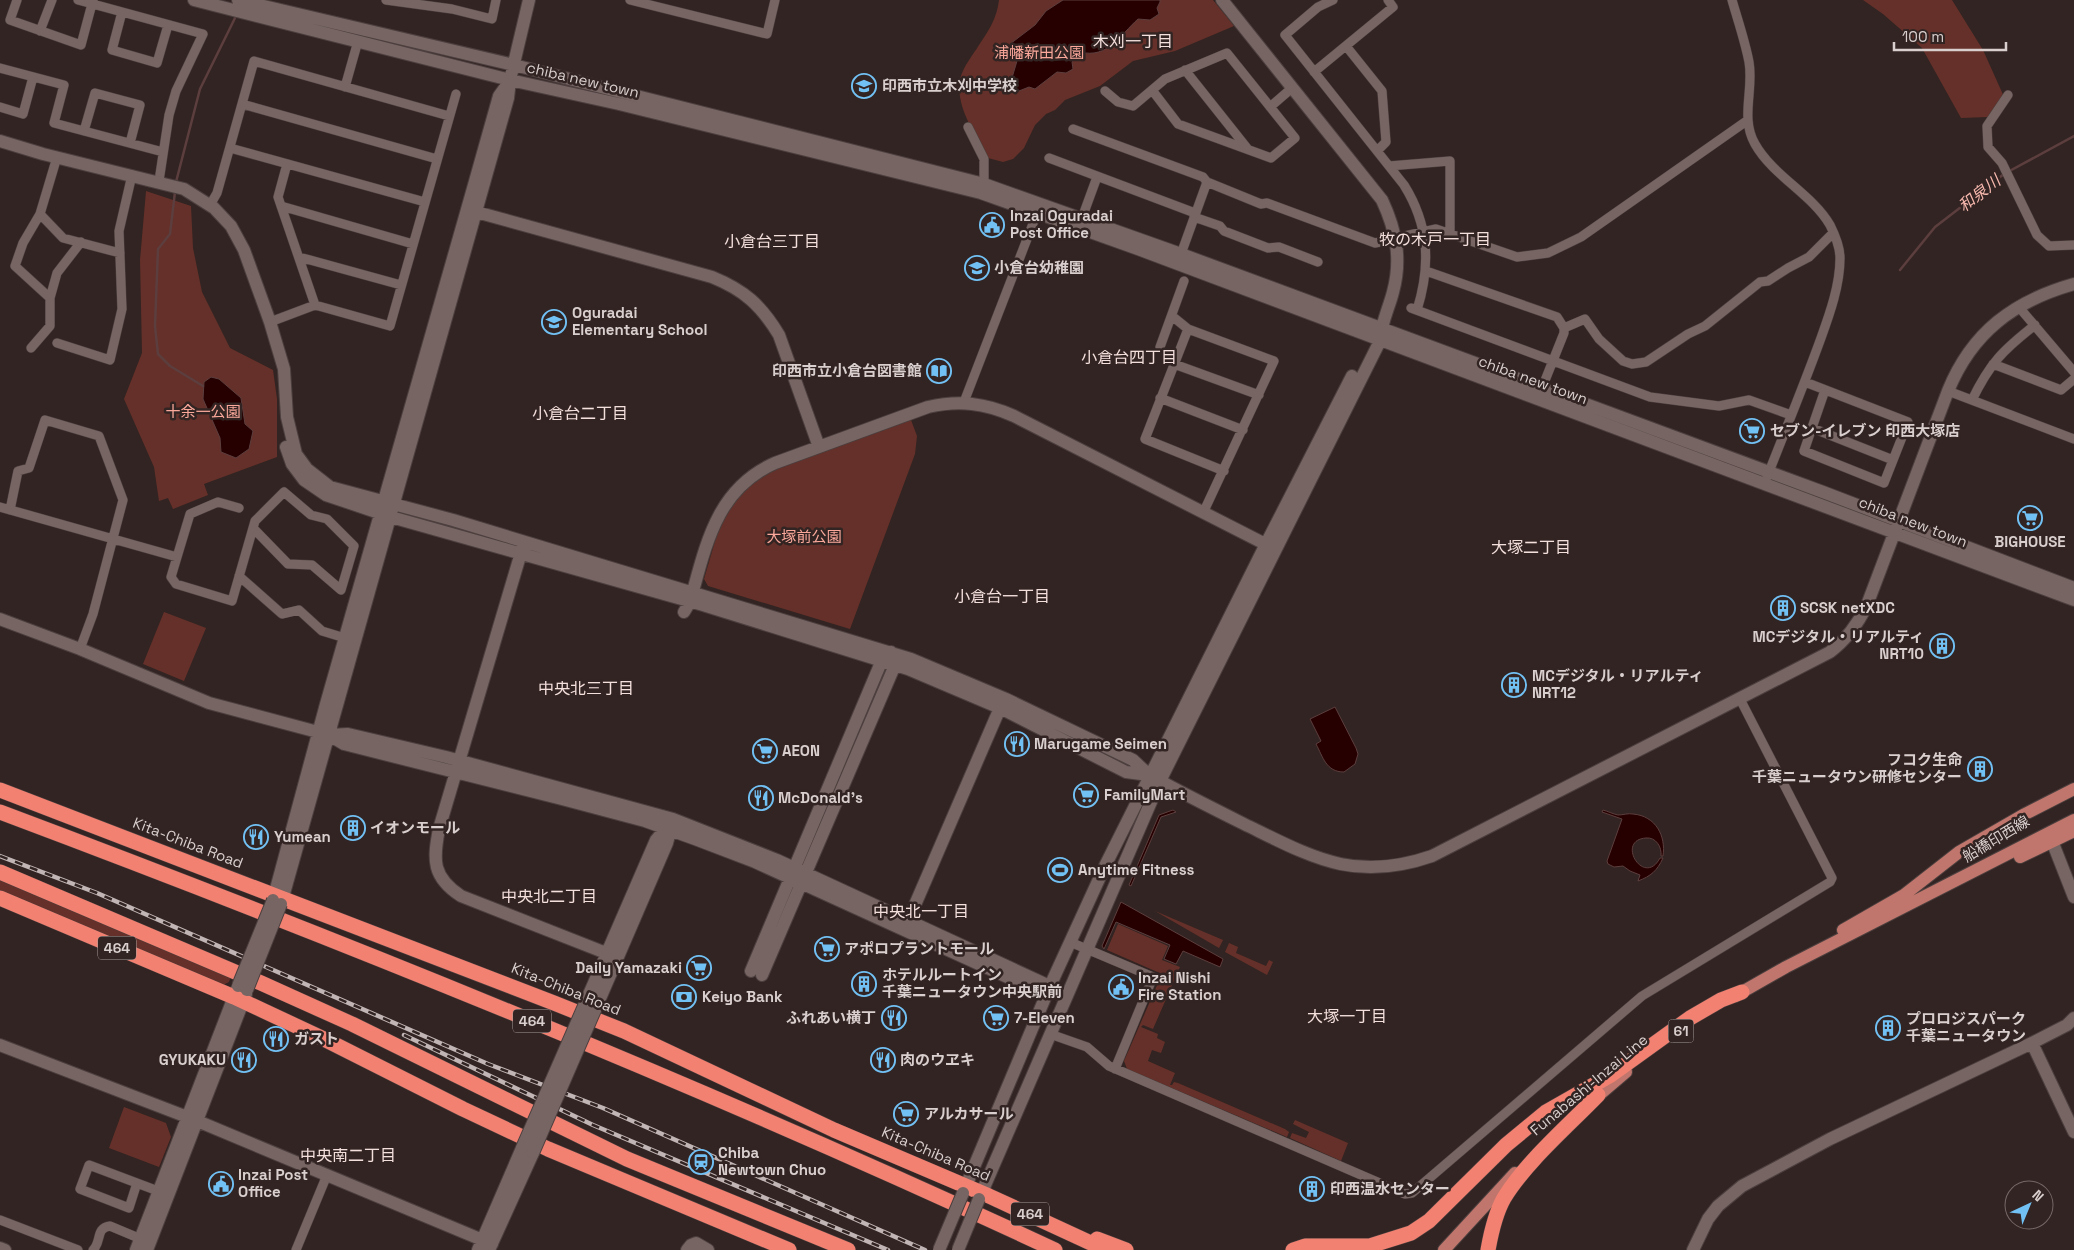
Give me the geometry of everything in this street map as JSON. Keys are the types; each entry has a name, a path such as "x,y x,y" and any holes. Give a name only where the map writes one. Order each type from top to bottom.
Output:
{"highway":[{"name":"Kita-Chiba Road","path":"0,790 278,899 617,1028 834,1130 981,1196 1044,1220 1106,1250"},
{"name":"464","path":"0,812 285,922 564,1034 936,1195 1055,1250"},
{"name":"464","path":"0,872 252,979 352,1024 626,1159 848,1250"},
{"name":"464","path":"0,898 240,994 463,1109 548,1148 789,1250"},
{"path":"1370,1246 1411,1233 1429,1221 1506,1145 1546,1112 1611,1076 1690,1018 1721,1000 1742,992"},
{"path":"1488,1250 1492,1228 1503,1200 1517,1180 1598,1095"},
{"path":"1044,1220 1126,1250"},
{"path":"1293,1250 1305,1246 1370,1246 1391,1250"}],"main road":[{"name":"61","path":"1786,967 1834,935 1904,895 1959,852 2025,814 2074,789"},
{"name":"船橋印西線","path":"1964,877 1987,860 2074,812"},
{"name":"船橋印西線","path":"1964,877 2074,820"},
{"name":"61","path":"1964,877 1993,869 2074,831"},
{"name":"Funabashi-Inzai Line","path":"1444,1250 1528,1159 1598,1095 1668,1040 1742,992 1786,967 1964,877"}],"street":[{"path":"16,0 10,20 80,45 92,2"},
{"path":"40,31 52,0"},
{"path":"78,0 92,2 203,34 176,91 169,115 159,181"},
{"name":"chiba new town","path":"194,0 510,80 753,131"},
{"name":"chiba new town","path":"238,0 514,65 753,131 968,185 983,184 1039,208 1377,336 1897,527 2074,588"},
{"path":"386,0 452,9 492,19 496,0"},
{"path":"141,1246 278,899 472,210 500,96 510,80 529,0"},
{"path":"630,0 767,34 775,0"},
{"path":"938,1250 1070,942 1155,778 1377,336 1396,279 1398,259 1391,239 1382,200 1222,0"},
{"path":"1333,0 1318,7 1285,35 1414,200 1424,232 1426,257 1426,271 1414,309 1650,397 1719,406 1749,400 1791,416"},
{"path":"1314,72 1393,7 1388,0"},
{"path":"1732,0 1749,63 1751,86 1747,108 1748,120 1755,144 1828,223 1840,255 1839,276 1826,324 1766,478"},
{"path":"122,12 112,50 157,63 168,24"},
{"path":"345,86 358,41"},
{"path":"1346,46 1382,90 1386,142 1377,151"},
{"path":"1105,91 1118,102 1133,106 1165,79 1227,53 1295,138 1270,158 1178,124 1152,90"},
{"path":"210,205 217,193 254,61 450,116"},
{"path":"0,68 64,85 54,123 163,152"},
{"path":"1185,70 1248,150"},
{"path":"0,107 23,114 33,77"},
{"path":"1270,107 1292,88"},
{"path":"84,131 95,93 111,97 140,106 130,143"},
{"path":"270,322 315,305 390,326 456,94"},
{"path":"2008,95 1987,126 1988,147 2002,163 2037,235 2049,246 2074,245"},
{"path":"242,104 437,159"},
{"path":"1073,129 1203,177 1206,182 1261,204 1267,203 1375,243 1436,229 1517,257 1548,253 1582,237 1748,120"},
{"path":"968,127 984,159 983,184"},
{"path":"0,141 184,189 210,205 231,226 244,250 270,322 284,369 287,416 284,426 285,443 292,464 304,480 326,495 524,541 690,605"},
{"path":"230,148 425,202"},
{"path":"50,298 15,266 23,243 40,214 57,157"},
{"path":"1049,158 1195,215 1220,226 1224,231 1268,248 1279,247 1318,262"},
{"path":"1389,166 1450,161 1450,234"},
{"path":"287,164 278,197 315,305"},
{"path":"57,342 110,360 122,309 119,232 132,175"},
{"path":"1082,218 1097,177"},
{"path":"1181,254 1206,182"},
{"path":"281,206 413,244"},
{"path":"964,402 1039,208"},
{"name":"chiba new town","path":"1039,208 1082,218 1181,254 1377,336 1542,388 1766,478"},
{"path":"472,210 712,277 746,294 770,320 779,335 818,447"},
{"path":"40,214 63,238 120,253"},
{"path":"1564,328 1585,319 1599,339 1623,361 1632,364 1646,362 1688,334 1705,326 1760,282 1768,282 1788,268 1809,257 1833,233"},
{"path":"31,348 50,326 50,298 56,273 81,242"},
{"path":"298,256 401,285"},
{"path":"1426,271 1557,318 1564,328 1564,333 1542,388"},
{"path":"1160,346 1184,281"},
{"path":"388,509 521,554 690,605 886,656 958,678 1133,760 1155,778 1304,853 1319,859 1349,866 1403,864 1432,856 1459,843 1830,652 1843,642 1860,620 1948,391 1964,360 1983,334 2018,306 2042,294 2074,284"},
{"path":"2018,306 2074,372"},
{"path":"1172,316 1188,329 1274,361 1204,511"},
{"path":"1972,400 1985,374 2007,346 2035,324"},
{"path":"1188,329 1145,439 1224,471"},
{"path":"1174,364 1259,394"},
{"path":"1993,364 2061,390 2074,379"},
{"path":"1805,382 1826,390 1908,422 1884,483 1804,451 1826,390"},
{"path":"1948,391 2074,439"},
{"path":"1160,398 1243,430"},
{"path":"690,605 712,529 732,494 742,483 765,467 928,406 964,402 989,406 1014,416 1270,546"},
{"path":"10,510 18,471 29,468 45,420 99,436 123,500 93,614 80,649"},
{"path":"1812,428 1893,460"},
{"path":"239,508 218,502 190,514 172,577 176,584 232,601 255,521 284,492 311,515 327,519 354,546 341,590"},
{"path":"0,507 177,558"},
{"path":"324,733 345,638 357,596 388,509"},
{"name":"chiba new town","path":"1897,527 2074,600"},
{"path":"253,528 288,564 312,565 341,590 357,596"},
{"path":"524,541 439,829 435,861 442,880 450,889 461,896 606,953"},
{"path":"239,576 282,614 299,610 322,631 345,638"},
{"path":"0,619 80,649 209,703 324,733 348,734 670,826 908,921 1067,996"},
{"path":"886,656 895,665 1000,708 1126,772 1155,778"},
{"path":"757,973 886,656"},
{"path":"798,876 895,665"},
{"path":"1050,1034 1087,1047 1115,1069 1405,1194 1412,1193 1642,996 1830,882 1832,878 1740,699"},
{"path":"908,921 1000,708"},
{"path":"958,1250 1088,949 1155,778"},
{"path":"589,1008 606,953 656,840 670,826"},
{"path":"0,1046 191,1119 327,1175 486,1246 589,1008 667,843 670,826"},
{"path":"2052,841 2074,897"},
{"path":"798,876 1025,984 1049,988"},
{"path":"1070,942 1153,977 1115,1069"},
{"path":"1693,1250 1708,1219 1724,1201 1742,1186 1830,1140 2032,1043 2067,1024 2074,1018"},
{"path":"2032,1043 2074,1132"},
{"path":"141,1246 158,1191 191,1119"},
{"path":"137,1183 128,1208 80,1189 89,1165 137,1183 158,1191"},
{"path":"296,1250 327,1175"},
{"path":"0,1220 78,1250"},
{"path":"93,1250 97,1247 101,1230 110,1226 141,1246"},
{"path":"687,1250 696,1243 708,1250"},
{"path":"0,1248 5,1250"}],"green space":[{"name":"浦幡新田公園","path":"999,0 1213,0 1234,26 1175,51 1133,61 1100,86 1065,100 1035,125 1024,148 1013,159 1003,162 988,158 963,110 959,89 963,70 992,24"},
{"path":"1863,0 1952,0 1983,50 2005,99 1988,117 1961,118 1922,48 1883,14"},
{"name":"十余一公園","path":"146,191 191,206 193,248 202,292 230,348 273,370 277,399 277,457 204,484 208,495 173,509 168,498 159,501 154,467 124,399 142,353 140,260"},
{"name":"大塚前公園","path":"911,420 917,436 915,454 850,629 708,586 704,579 718,531 737,497 755,480 779,468"},
{"path":"164,612 206,628 184,681 143,664"},
{"path":"0,880 231,976 229,982 221,986 0,891"},
{"path":"1155,911 1223,940 1219,948"},
{"path":"1118,924 1168,946 1162,960 1180,967 1153,1029 1143,1025 1141,1027 1158,1034 1157,1038 1165,1042 1161,1053 1152,1050 1148,1061 1175,1073 1170,1085 1174,1082 1178,1083 1285,1129 1289,1132 1287,1137 1127,1069 1124,1061 1162,974 1107,950"},
{"path":"1229,943 1238,947 1236,953 1266,966 1269,960 1273,962 1267,975 1225,952"},
{"path":"124,1107 166,1123 171,1137 159,1167 109,1148"},
{"path":"1295,1120 1348,1143 1341,1161 1290,1138 1292,1133 1306,1138 1309,1132 1293,1124"}],"shaded area":[{"path":"1063,0 1160,0 1160,2 1157,8 1159,14 1150,20 1138,19 1106,49 1090,53 1080,52 1072,62 1073,69 1066,73 1057,72 1035,89 1029,87 1019,91 1013,86 1011,81 1017,61 1011,55 1010,44 1035,25 1046,11"},
{"path":"211,377 219,379 241,398 245,424 253,431 249,449 236,458 221,452 220,438 203,399 204,382"},
{"path":"1335,707 1358,754 1355,764 1344,772 1329,767 1323,759 1316,744 1321,741 1310,719"},
{"path":"1173,810 1176,812 1161,817 1131,886 1129,885 1159,815"},
{"path":"1603,810 1618,815 1631,814 1641,816 1648,819 1658,828 1663,841 1663,856 1661,856 1658,843 1650,838 1637,841 1633,846 1635,860 1647,868 1654,866 1660,858 1663,858 1656,870 1650,875 1638,881 1640,875 1623,866 1614,867 1608,864 1607,861 1622,819 1602,812"},
{"path":"1121,902 1223,959 1220,967 1183,951 1176,964 1164,959 1170,945 1116,922 1104,949 1102,946"}],"waterway":[{"path":"176,182 200,89 236,16"},
{"name":"和泉川","path":"1900,270 1935,227 2004,174 2074,136"},
{"path":"175,192 170,234 158,249 155,326 158,354 170,366 203,386"}],"railway":[{"path":"0,856 97,893 488,1064 603,1108 925,1250"},
{"path":"404,1035 593,1125 888,1250"}],"place":[{"name":"印西市立木刈中学校","path":"864,86"},
{"name":"Inzai Oguradai Post Office","path":"992,225"},
{"name":"小倉台幼稚園","path":"977,268"},
{"name":"Oguradai Elementary School","path":"554,322"},
{"name":"印西市立小倉台図書館","path":"939,371"},
{"name":"セブン-イレブン 印西大塚店","path":"1752,431"},
{"name":"BIGHOUSE","path":"2030,518"},
{"name":"SCSK netXDC","path":"1783,608"},
{"name":"MCデジタル・リアルティ NRT10","path":"1942,646"},
{"name":"MCデジタル・リアルティ NRT12","path":"1514,685"},
{"name":"Marugame Seimen","path":"1017,744"},
{"name":"AEON","path":"765,751"},
{"name":"フコク生命 千葉ニュータウン研修センター","path":"1980,769"},
{"name":"FamilyMart","path":"1086,795"},
{"name":"McDonald's","path":"761,798"},
{"name":"イオンモール","path":"353,828"},
{"name":"Yumean","path":"256,837"},
{"name":"Anytime Fitness","path":"1060,870"},
{"name":"アポロプラントモール","path":"827,949"},
{"name":"Daily Yamazaki","path":"699,968"},
{"name":"ホテルルートイン 千葉ニュータウン中央駅前","path":"864,984"},
{"name":"Inzai Nishi Fire Station","path":"1121,987"},
{"name":"Keiyo Bank","path":"684,997"},
{"name":"ふれあい横丁","path":"894,1018"},
{"name":"7-Eleven","path":"996,1018"},
{"name":"プロロジスパーク 千葉ニュータウン","path":"1888,1028"},
{"name":"ガスト","path":"276,1039"},
{"name":"GYUKAKU","path":"244,1060"},
{"name":"肉のウヱキ","path":"883,1060"},
{"name":"アルカサール","path":"906,1114"},
{"name":"Chiba Newtown Chuo","path":"701,1162"},
{"name":"Inzai Post Office","path":"221,1184"},
{"name":"印西温水センター","path":"1312,1189"}],"district":[{"name":"木刈一丁目","path":"1133,41"},
{"name":"牧の木戸一丁目","path":"1435,239"},
{"name":"小倉台三丁目","path":"772,241"},
{"name":"小倉台四丁目","path":"1129,357"},
{"name":"小倉台二丁目","path":"580,413"},
{"name":"大塚二丁目","path":"1531,547"},
{"name":"小倉台一丁目","path":"1002,596"},
{"name":"中央北三丁目","path":"586,688"},
{"name":"中央北二丁目","path":"549,896"},
{"name":"中央北一丁目","path":"921,911"},
{"name":"大塚一丁目","path":"1347,1016"},
{"name":"中央南二丁目","path":"348,1155"}]}
